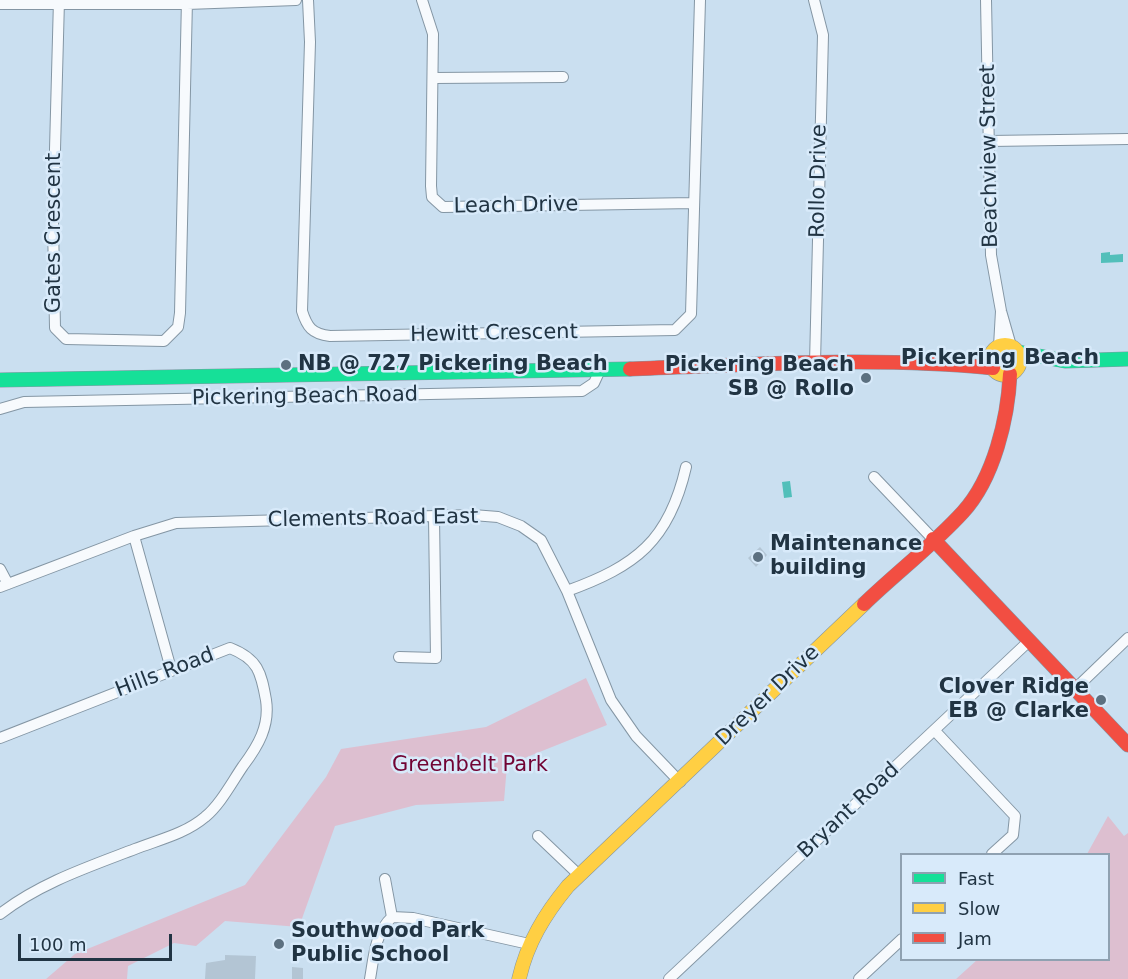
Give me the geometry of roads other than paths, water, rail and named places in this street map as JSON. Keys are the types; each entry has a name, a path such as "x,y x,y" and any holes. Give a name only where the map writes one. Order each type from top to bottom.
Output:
{"street":[{"path":"0,4 296,0"},
{"name":"Hewitt Crescent","path":"308,0 310,42 302,311 307,327 318,335 675,330 691,314 700,0"},
{"name":"Leach Drive","path":"422,0 434,34 432,198 443,207 694,203"},
{"name":"Rollo Drive","path":"814,0 823,35 815,363"},
{"name":"Beachview Street","path":"986,0 991,255 1005,350"},
{"name":"Gates Crescent","path":"59,3 52,224 55,328 66,339 130,342 164,341 178,327 187,2"},
{"path":"434,78 563,77"},
{"path":"990,141 1128,139"},
{"path":"1005,350 1005,371"},
{"path":"1005,350 1005,371"},
{"name":"Pickering Beach Road","path":"943,363 949,359 1005,350 1065,361 1128,359"},
{"name":"Pickering Beach Road","path":"1,381 600,370 815,363 943,363 1005,371 1058,365 1065,361"},
{"name":"Pickering Beach Road","path":"0,409 24,402 582,391 594,383 600,370"},
{"name":"Dreyer Drive","path":"519,979 529,944 542,919 579,875 680,782 777,685 964,511 985,480 997,453 1005,407 1000,391 1005,371"},
{"path":"567,591 605,577 628,564 656,537 670,516 681,490 686,467"},
{"path":"874,477 1128,745"},
{"path":"399,657 436,658 434,517"},
{"name":"Clements Road East","path":"4,585 134,536 176,523 498,517 521,526 541,540 567,591 611,700 636,736 680,782"},
{"path":"134,536 171,669"},
{"path":"0,569 4,585"},
{"path":"1074,690 1128,638"},
{"name":"Bryant Road","path":"669,979 1029,642"},
{"name":"Hills Road","path":"0,738 171,669 230,648 248,655 260,675 266,703 266,726 258,746 206,817 176,834 50,883 27,894 0,914"},
{"path":"935,731 1015,816 1013,835 994,853"},
{"path":"538,836 579,875"},
{"path":"385,879 392,917"},
{"path":"370,979 375,945 383,926 392,917 413,918 529,944"},
{"path":"859,979 900,941"}],"place":[{"name":"NB @ 727 Pickering Beach","path":"286,365"},
{"name":"Pickering Beach SB @ Rollo","path":"866,378"},
{"name":"Maintenance building","path":"758,557"},
{"name":"Clover Ridge EB @ Clarke","path":"1101,700"},
{"name":"Southwood Park Public School","path":"279,944"}],"district":[{"name":"Pickering Beach","path":"1000,358"}],"park label":[{"name":"Greenbelt Park","path":"470,766"}]}
